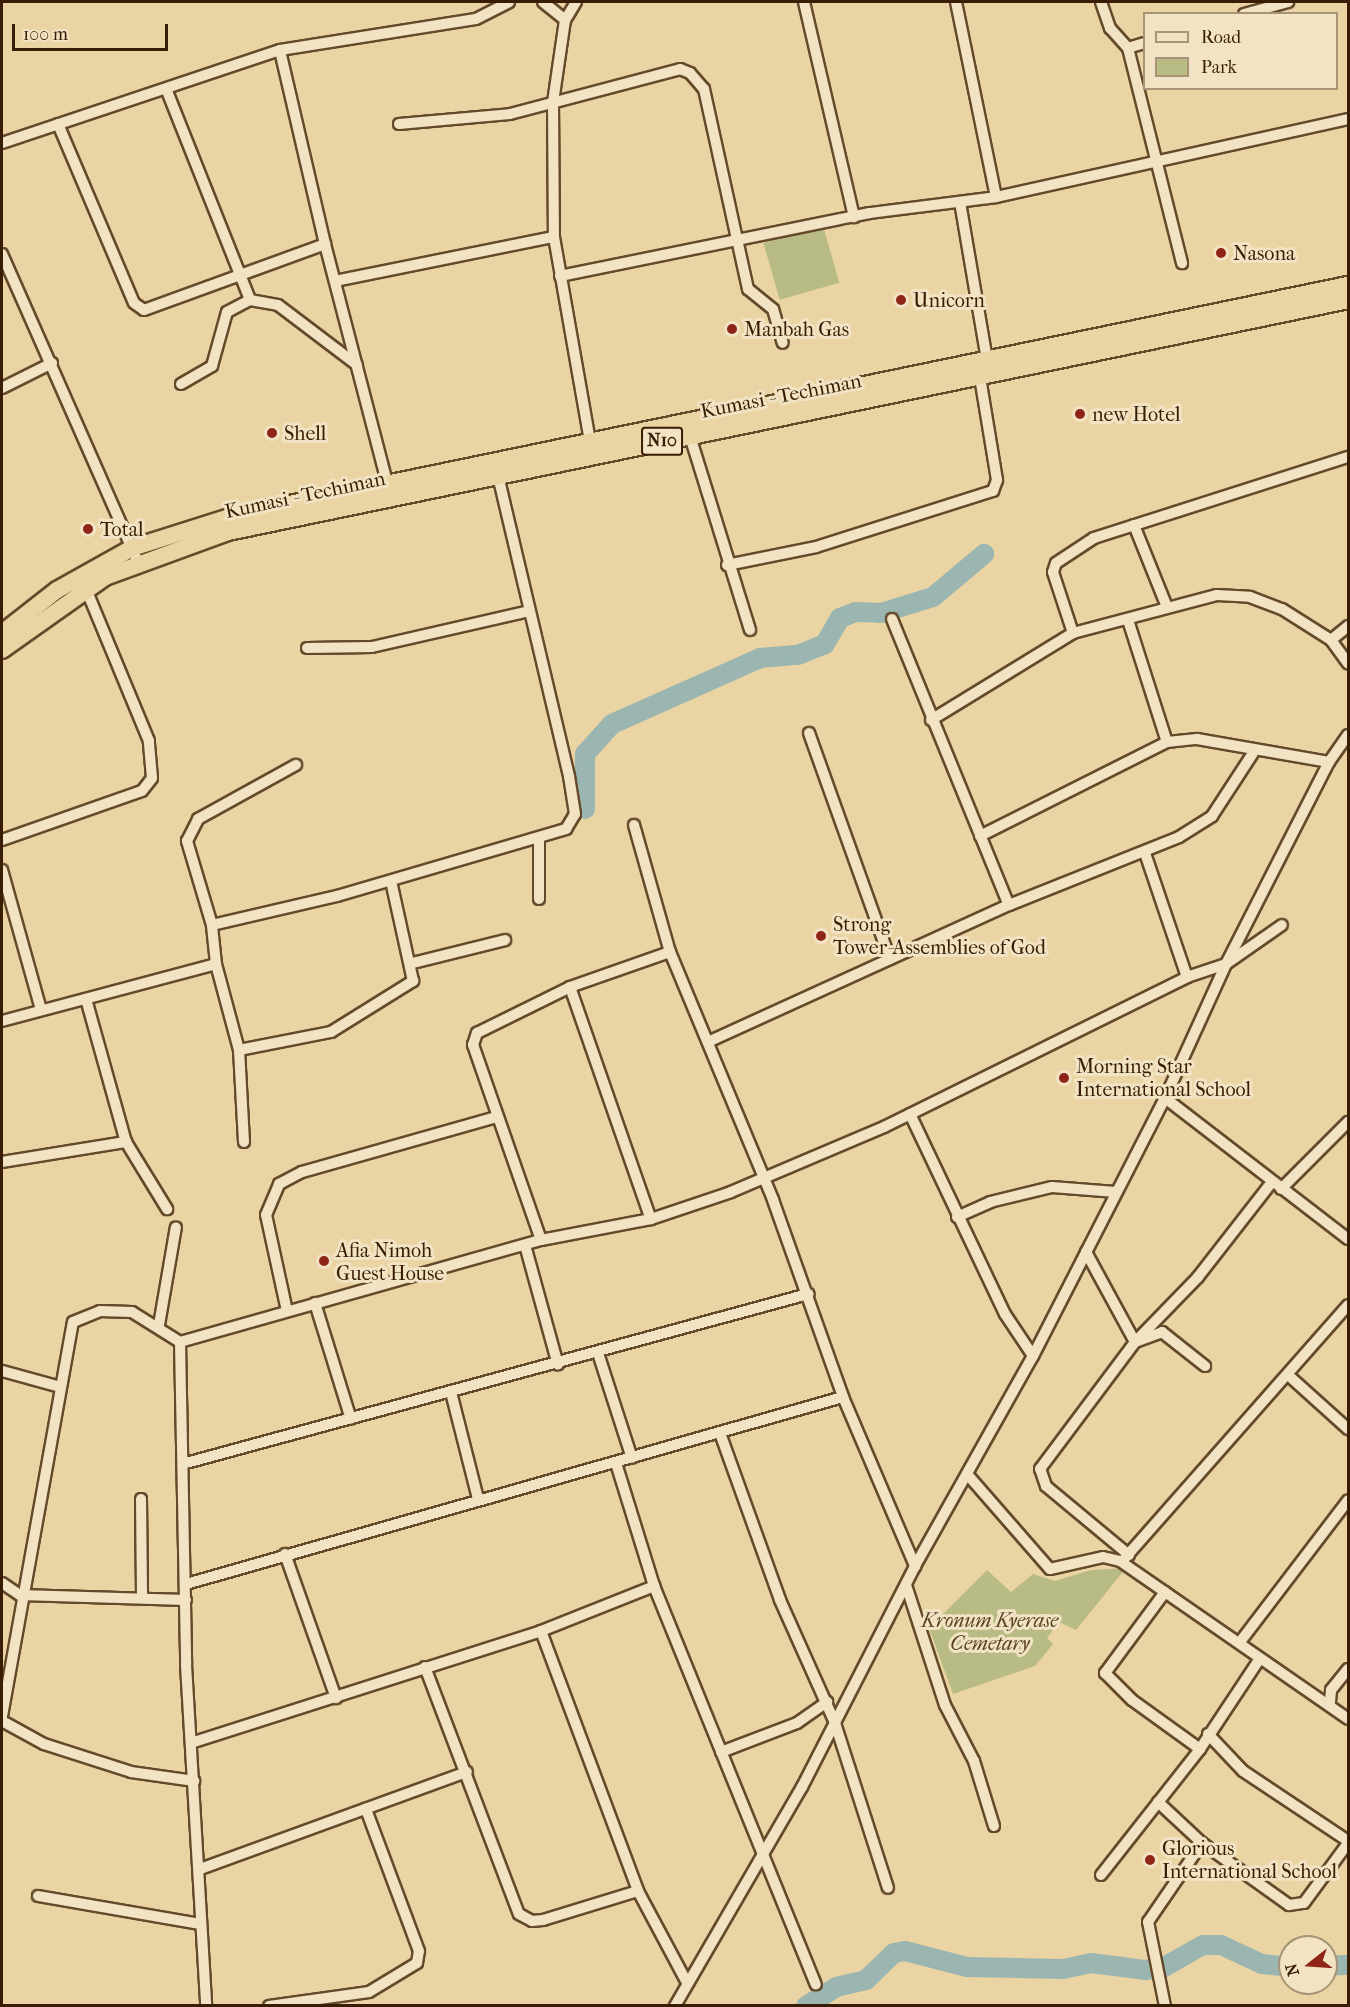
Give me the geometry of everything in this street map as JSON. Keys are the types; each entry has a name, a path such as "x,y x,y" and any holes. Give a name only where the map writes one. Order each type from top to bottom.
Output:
{"highway":[{"name":"N10","path":"2,633 57,590 135,555 236,515 1348,285"},
{"name":"Kumasi - Techiman","path":"2,650 135,555 228,532 498,475 1348,300"}],"street":[{"path":"2,143 166,91 280,50 476,19 509,2"},
{"path":"543,2 565,20"},
{"path":"576,2 565,20 554,102 554,237 590,441"},
{"path":"804,2 854,216"},
{"path":"956,2 996,197"},
{"path":"1101,2 1110,28 1128,48 1182,263"},
{"path":"1248,12 1264,5 1288,2"},
{"path":"1128,48 1143,43"},
{"path":"280,50 325,243 387,482"},
{"path":"399,124 510,114 680,69 690,73 704,89 748,289 773,309 783,343"},
{"path":"166,91 250,300"},
{"path":"560,276 738,242 854,216 996,197 1348,119"},
{"path":"58,124 139,308 325,243"},
{"path":"960,202 987,360"},
{"path":"335,280 554,237"},
{"path":"2,254 135,555"},
{"path":"181,384 212,366 227,312 250,300 278,305 357,365"},
{"path":"2,388 52,363"},
{"path":"727,565 816,547 993,491 997,480 980,377"},
{"path":"690,436 727,565 750,630"},
{"path":"1073,633 1052,583 1056,563 1094,538 1348,457"},
{"path":"212,925 391,881 539,840 566,829 575,814 498,475"},
{"path":"1134,525 1167,607"},
{"path":"2,840 142,791 152,778 149,741 86,589"},
{"path":"931,720 1073,633 1217,595 1251,597 1331,640 1348,663"},
{"path":"307,648 372,647 529,611"},
{"path":"892,619 931,720 1009,905"},
{"path":"1128,620 1167,742"},
{"path":"1331,640 1348,626"},
{"path":"809,733 890,959"},
{"path":"675,2006 686,1981 835,1723 915,1566 1033,1356 1165,1098 1226,964 1329,762 1348,735"},
{"path":"980,836 1167,742 1197,739 1252,753 1329,762"},
{"path":"708,1042 1009,905 1145,853 1212,816 1252,753"},
{"path":"244,1142 239,1050 216,964 212,925 188,852 188,830 198,819 296,765"},
{"path":"634,825 670,952 764,1177 808,1294 843,1397 915,1566"},
{"path":"539,840 539,899"},
{"path":"1145,853 1187,977"},
{"path":"2,870 41,1010"},
{"path":"239,1050 331,1032 413,981 413,963 391,881"},
{"path":"180,1342 542,1240 651,1219 764,1177 910,1114 1187,977 1226,964 1282,925"},
{"path":"413,963 506,940"},
{"path":"542,1240 473,1045 477,1033 570,987 670,952"},
{"path":"2,1021 216,964"},
{"path":"570,987 651,1219"},
{"path":"86,999 126,1142 167,1209"},
{"path":"1165,1098 1348,1239"},
{"path":"910,1114 1005,1314 1033,1356"},
{"path":"287,1311 266,1215 279,1184 302,1172 497,1117"},
{"path":"1348,1122 1277,1185 1198,1277 1134,1342 1040,1469 1046,1485 1124,1558 1165,1592 1240,1642 1259,1660 1330,1702 1348,1719"},
{"path":"2,1162 126,1142"},
{"path":"957,1217 1005,1197 1052,1187 1116,1192"},
{"path":"159,1325 176,1227"},
{"path":"525,1245 558,1365"},
{"path":"1086,1252 1134,1342"},
{"path":"186,1463 558,1365 808,1294"},
{"path":"315,1303 351,1419"},
{"path":"1124,1558 1348,1305"},
{"path":"2,1716 20,1595 57,1386 78,1317 132,1312 159,1325 180,1342 186,1463 186,1600 200,1869 200,1924 206,2005 212,2006"},
{"path":"1134,1342 1162,1332 1205,1366"},
{"path":"598,1353 633,1458"},
{"path":"2,1371 57,1386"},
{"path":"1288,1375 1348,1429"},
{"path":"451,1392 478,1499"},
{"path":"186,1584 478,1499 616,1463 843,1397"},
{"path":"720,1433 780,1600 835,1723 888,1888"},
{"path":"616,1463 654,1586 721,1752 763,1847 816,1984"},
{"path":"966,1474 1050,1569 1102,1557 1124,1558"},
{"path":"141,1499 142,1598"},
{"path":"1240,1642 1348,1500"},
{"path":"285,1554 336,1698"},
{"path":"2,1583 20,1595 186,1600"},
{"path":"906,1585 945,1705 974,1761 994,1827"},
{"path":"194,1742 541,1631 654,1586"},
{"path":"1165,1592 1105,1672 1132,1700 1200,1749"},
{"path":"541,1631 638,1891 686,1981"},
{"path":"1101,1875 1200,1749 1259,1660"},
{"path":"424,1667 467,1772 519,1914 543,1920 638,1891"},
{"path":"1330,1702 1331,1690 1348,1669"},
{"path":"721,1752 797,1723 827,1702"},
{"path":"2,1721 44,1744 131,1772 194,1781"},
{"path":"1158,1802 1202,1843 1297,1906 1348,1842 1243,1771 1208,1734"},
{"path":"200,1869 467,1772"},
{"path":"269,2006 369,1992 417,1963 419,1951 366,1809"},
{"path":"1165,2006 1148,1922 1202,1843"},
{"path":"38,1896 200,1924"}],"green space":[{"path":"823,226 839,283 780,300 763,243"},
{"name":"Kronum Kyerase Cemetary","path":"1126,1568 1076,1630 1059,1622 1047,1638 1053,1644 1035,1666 953,1694 929,1628 987,1570 1011,1592 1033,1574 1055,1581 1091,1570"}],"waterway":[{"path":"585,809 585,754 612,724 760,658 798,655 825,644 840,618 856,612 881,613 933,597 984,554"},
{"path":"806,2006 836,1987 866,1980 894,1953 905,1951 967,1967 1063,1969 1091,1963 1145,1970 1164,1967 1203,1945 1221,1945 1262,1964 1278,1966"},
{"path":"1338,1965 1348,1965"}],"place":[{"name":"Nasona","path":"1221,253"},
{"name":"Unicorn","path":"901,300"},
{"name":"Manbah Gas","path":"732,329"},
{"name":"new Hotel","path":"1080,414"},
{"name":"Shell","path":"272,433"},
{"name":"Total","path":"88,529"},
{"name":"Strong Tower-Assemblies of God","path":"821,936"},
{"name":"Morning Star International School","path":"1064,1078"},
{"name":"Afia Nimoh Guest House","path":"324,1261"},
{"name":"Glorious International School","path":"1150,1860"}]}
